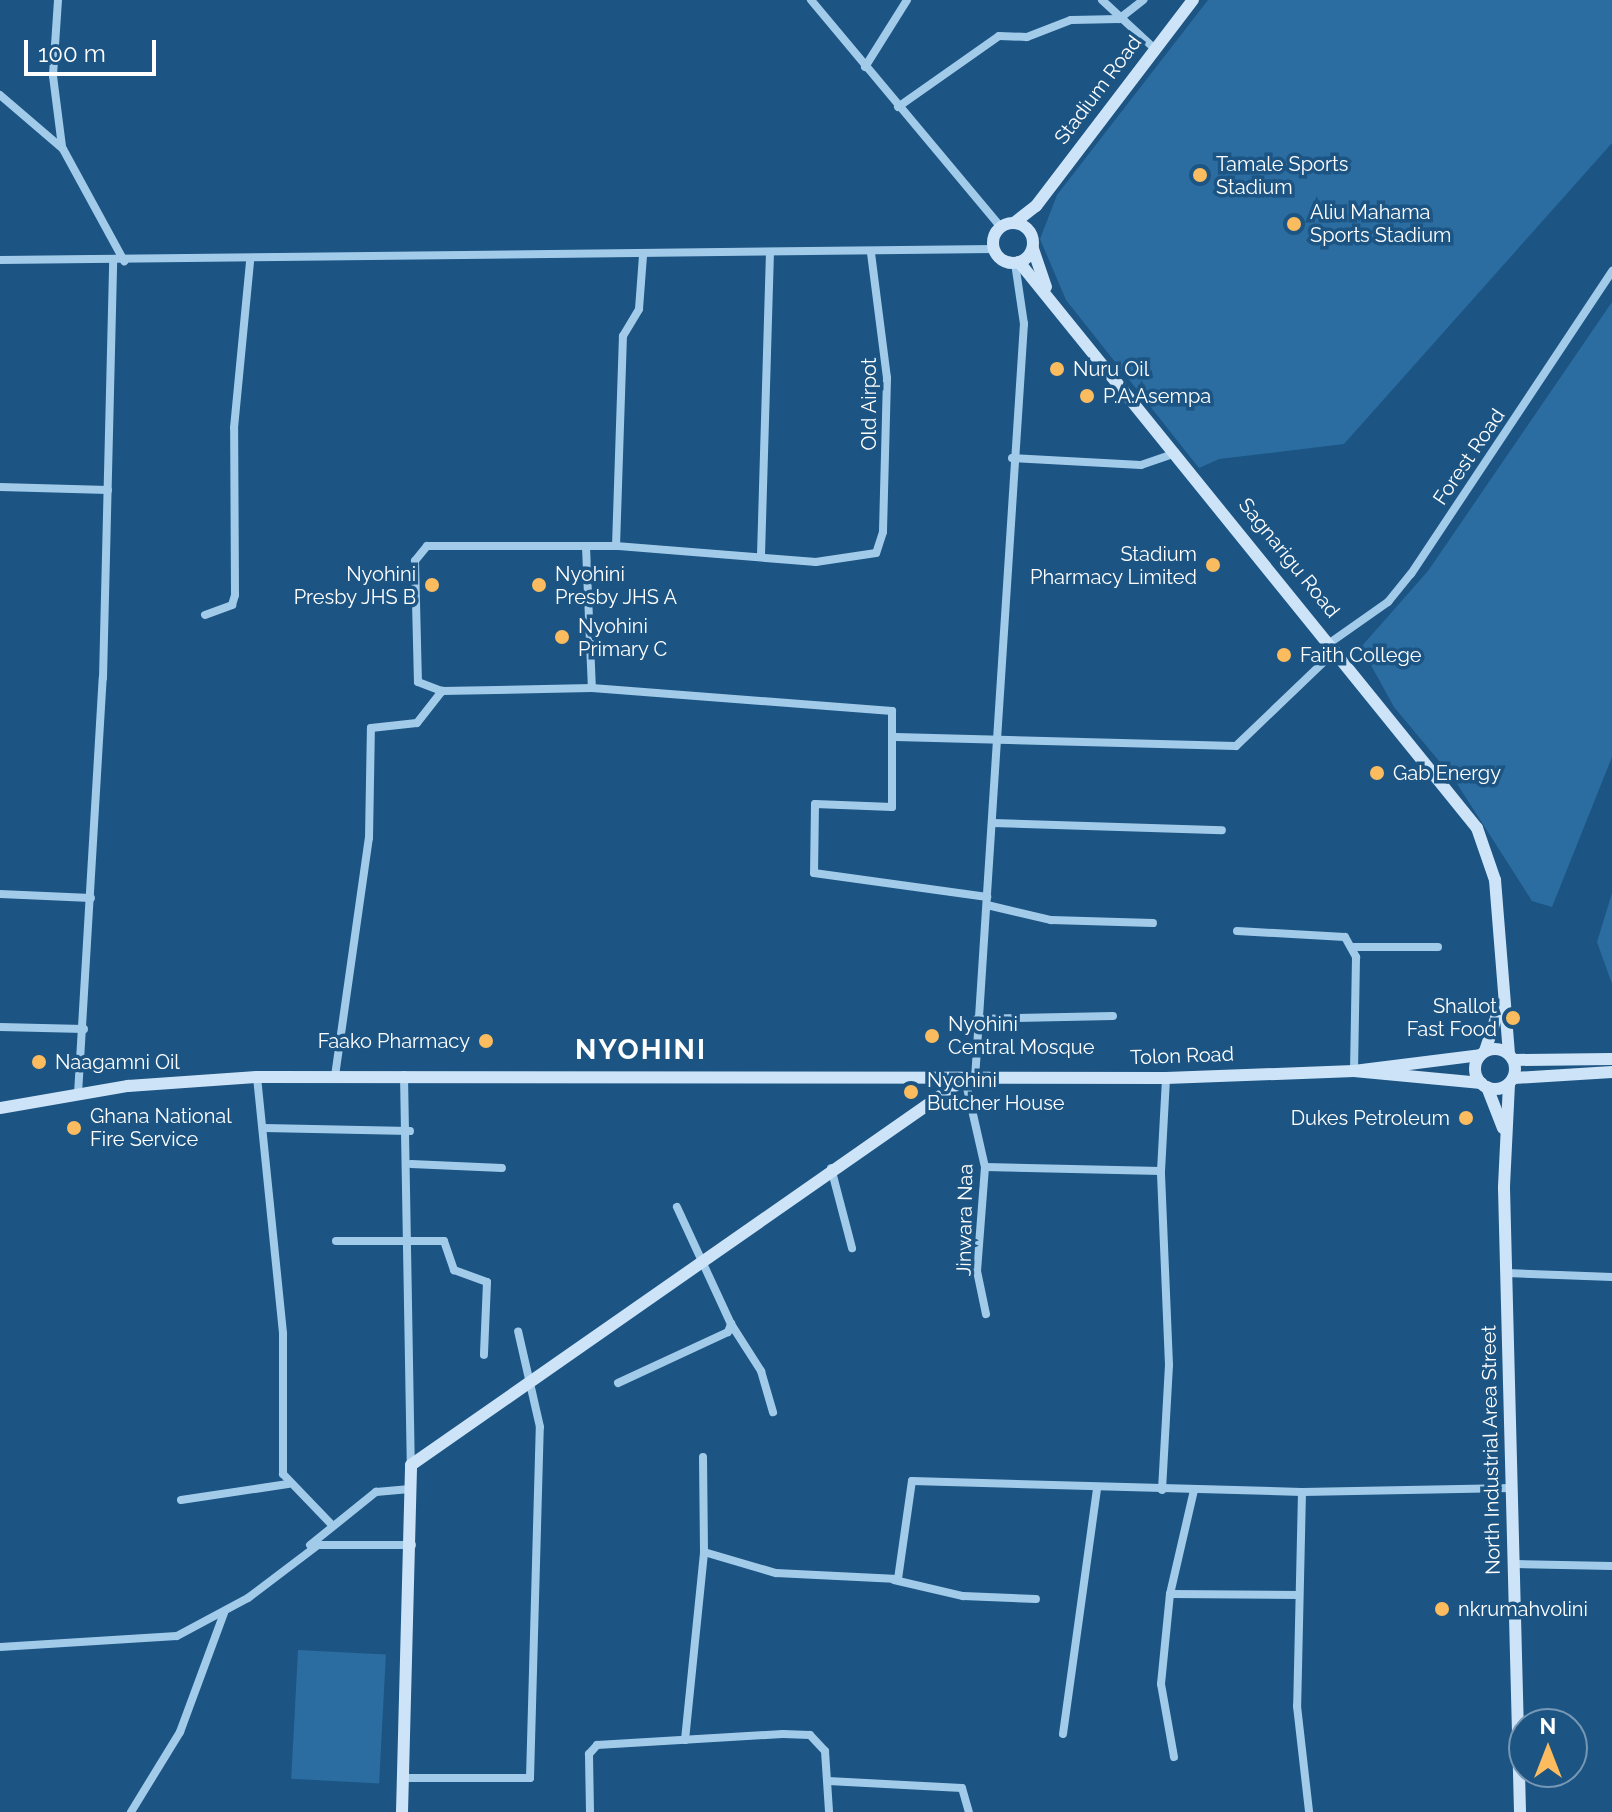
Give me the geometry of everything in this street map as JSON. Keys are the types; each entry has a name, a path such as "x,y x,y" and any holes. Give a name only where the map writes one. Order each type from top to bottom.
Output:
{"main road":[{"name":"Stadium Road","path":"1014,223 1036,206 1193,0"},
{"name":"Stadium Road","path":"1032,234 1036,206"},
{"path":"1014,223 1032,234 1033,249 1017,263 994,249 1001,227 1014,223"},
{"name":"Sagnarigu Road","path":"1033,249 1047,290"},
{"name":"Sagnarigu Road","path":"1017,263 1047,290 1334,645 1486,846 1495,880 1501,1002 1511,1056 1512,1081"},
{"name":"Sagnarigu Road","path":"1483,1053 1501,1002"},
{"path":"1354,1071 1483,1053 1612,1059"},
{"name":"North Industrial Area Street","path":"1483,1053 1475,1071 1505,1135"},
{"path":"1354,1071 1484,1085 1612,1072"},
{"name":"Tolon Road","path":"0,1108 78,1094 257,1077 818,1074 970,1079 1166,1078 1354,1071"},
{"path":"402,1812 412,1545 411,1465 699,1266 831,1168 970,1079"},
{"name":"North Industrial Area Street","path":"1512,1081 1505,1135 1520,1812"}],"street":[{"path":"58,0 55,112 63,149 124,261"},
{"path":"811,0 1001,227"},
{"path":"865,67 907,0"},
{"path":"1102,0 1119,19 1155,49"},
{"path":"898,107 999,36 1027,37 1071,20 1119,19 1143,0"},
{"path":"0,95 63,149"},
{"path":"34,121 55,112"},
{"path":"0,260 250,262 994,249"},
{"name":"Old Airpot","path":"761,555 816,562 876,553 883,532 887,378 871,253"},
{"path":"770,254 761,555 616,546 420,551 418,682 442,691 592,688 892,711 896,737 892,807 815,804 814,873 987,901 1051,920 1153,923"},
{"path":"616,546 623,336 639,309 643,256"},
{"path":"78,1094 91,898 108,490 113,260"},
{"path":"205,615 232,605 235,595 234,428 250,262"},
{"name":"Jinwara Naa","path":"986,1314 977,1271 985,1167 970,1079 999,743 1012,458 1024,324 1017,263"},
{"name":"Forest Road","path":"896,737 999,743 1236,746 1334,645 1388,602 1411,574 1612,271"},
{"path":"1012,458 1141,465 1176,453"},
{"path":"0,487 108,490"},
{"path":"586,547 592,688"},
{"path":"335,1076 369,838 371,728 417,723 442,691"},
{"path":"993,823 1222,830"},
{"path":"0,894 91,898"},
{"path":"1237,931 1335,933 1351,947 1438,947"},
{"path":"1351,947 1354,1071"},
{"path":"977,1019 1113,1016"},
{"path":"0,1027 84,1029"},
{"path":"404,1075 411,1164 411,1465"},
{"path":"257,1077 264,1128 288,1484 332,1525"},
{"path":"1162,1490 1169,1365 1161,1171 1166,1078"},
{"path":"264,1128 410,1131"},
{"path":"411,1164 502,1168"},
{"path":"985,1167 1161,1171"},
{"path":"831,1168 852,1248"},
{"path":"677,1207 699,1266 761,1371 773,1412"},
{"path":"336,1241 444,1241 454,1270 483,1276 484,1355"},
{"path":"1507,1273 1612,1277"},
{"path":"618,1383 728,1332 731,1324"},
{"path":"402,1778 530,1778 540,1427 533,1382 518,1331"},
{"path":"685,1740 704,1552 703,1457"},
{"path":"894,1580 908,1482 1302,1492 1512,1488"},
{"path":"181,1500 288,1484"},
{"path":"1063,1734 1097,1488"},
{"path":"0,1647 151,1641 225,1612 376,1492 410,1489"},
{"path":"1174,1757 1161,1684 1170,1594 1194,1490"},
{"path":"1302,1492 1297,1706 1309,1812"},
{"path":"300,1553 336,1541 412,1545"},
{"path":"704,1552 776,1573 894,1580 963,1596 1036,1599"},
{"path":"1514,1564 1612,1566"},
{"path":"1170,1594 1299,1595"},
{"path":"131,1812 180,1732 225,1612"},
{"path":"590,1812 592,1747 810,1735 825,1751 829,1812"},
{"path":"828,1781 962,1788 969,1812"}],"shaded area":[{"name":"Aliu Mahama Sports Stadium","path":"1208,0 1612,0 1612,143 1344,444 1219,459 1199,468 1066,300 1040,239 1057,195"},
{"path":"1612,302 1612,757 1552,907 1532,901 1454,779 1394,707 1361,647 1428,571"},
{"path":"1612,893 1612,984 1597,942"},
{"path":"298,1650 386,1655 379,1783 291,1779"}],"place":[{"name":"Tamale Sports Stadium","path":"1200,175"},
{"name":"Aliu Mahama Sports Stadium","path":"1294,224"},
{"name":"Nuru Oil","path":"1057,369"},
{"name":"P.A.Asempa","path":"1087,396"},
{"name":"Stadium Pharmacy Limited","path":"1213,565"},
{"name":"Nyohini Presby JHS B","path":"432,585"},
{"name":"Nyohini Presby JHS A","path":"539,585"},
{"name":"Nyohini Primary C","path":"562,637"},
{"name":"Faith College","path":"1284,655"},
{"name":"Gab Energy","path":"1377,773"},
{"name":"Shallot Fast Food","path":"1513,1018"},
{"name":"Nyohini Central Mosque","path":"932,1036"},
{"name":"Faako Pharmacy","path":"486,1041"},
{"name":"Naagamni Oil","path":"39,1062"},
{"name":"Nyohini Butcher House","path":"911,1092"},
{"name":"Dukes Petroleum","path":"1466,1118"},
{"name":"Ghana National Fire Service","path":"74,1128"},
{"name":"nkrumahvolini","path":"1442,1609"}],"district":[{"name":"NYOHINI","path":"641,1050"}]}
